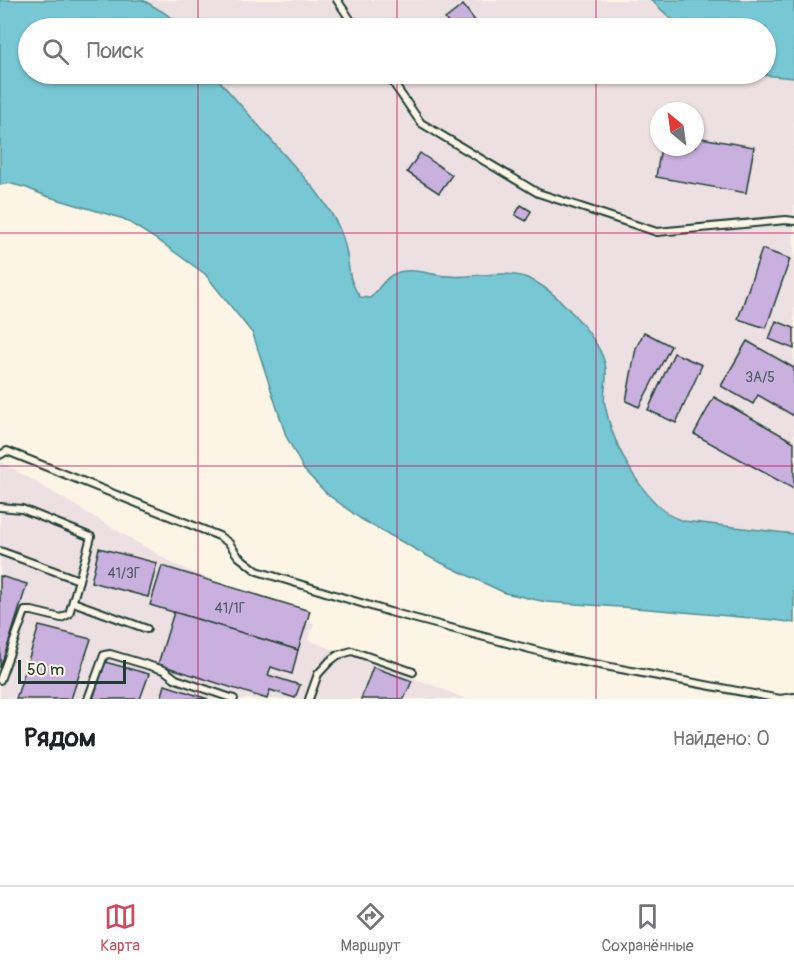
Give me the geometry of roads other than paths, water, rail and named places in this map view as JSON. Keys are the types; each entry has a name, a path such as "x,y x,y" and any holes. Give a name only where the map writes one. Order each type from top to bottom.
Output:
{"lane":[{"path":"337,0 349,18"},
{"path":"394,84 422,123 538,194 657,232 794,221"},
{"path":"0,455 7,451 219,536 229,543 238,556 257,571 379,609 568,659 780,699 794,697"},
{"path":"0,507 22,508 91,537 69,614 61,618 25,610 0,680"},
{"path":"0,551 79,580"},
{"path":"73,602 147,629"},
{"path":"309,699 318,674 338,655 352,651 413,672"},
{"path":"88,699 104,655 110,654 164,670 176,679 234,699"}],"water":[{"path":"0,0 143,0 171,18 18,18 18,84 222,84 316,191 336,221 346,250 350,276 360,297 370,298 389,277 406,271 443,276 513,275 538,283 574,314 601,353 606,369 605,405 613,435 636,479 657,504 670,515 684,521 794,534 794,623 546,602 505,593 433,559 361,519 327,494 304,470 286,436 253,334 205,274 124,219 46,196 27,188 8,183 0,185"},
{"path":"651,0 794,0 794,78 776,76 776,18 670,18"}]}
